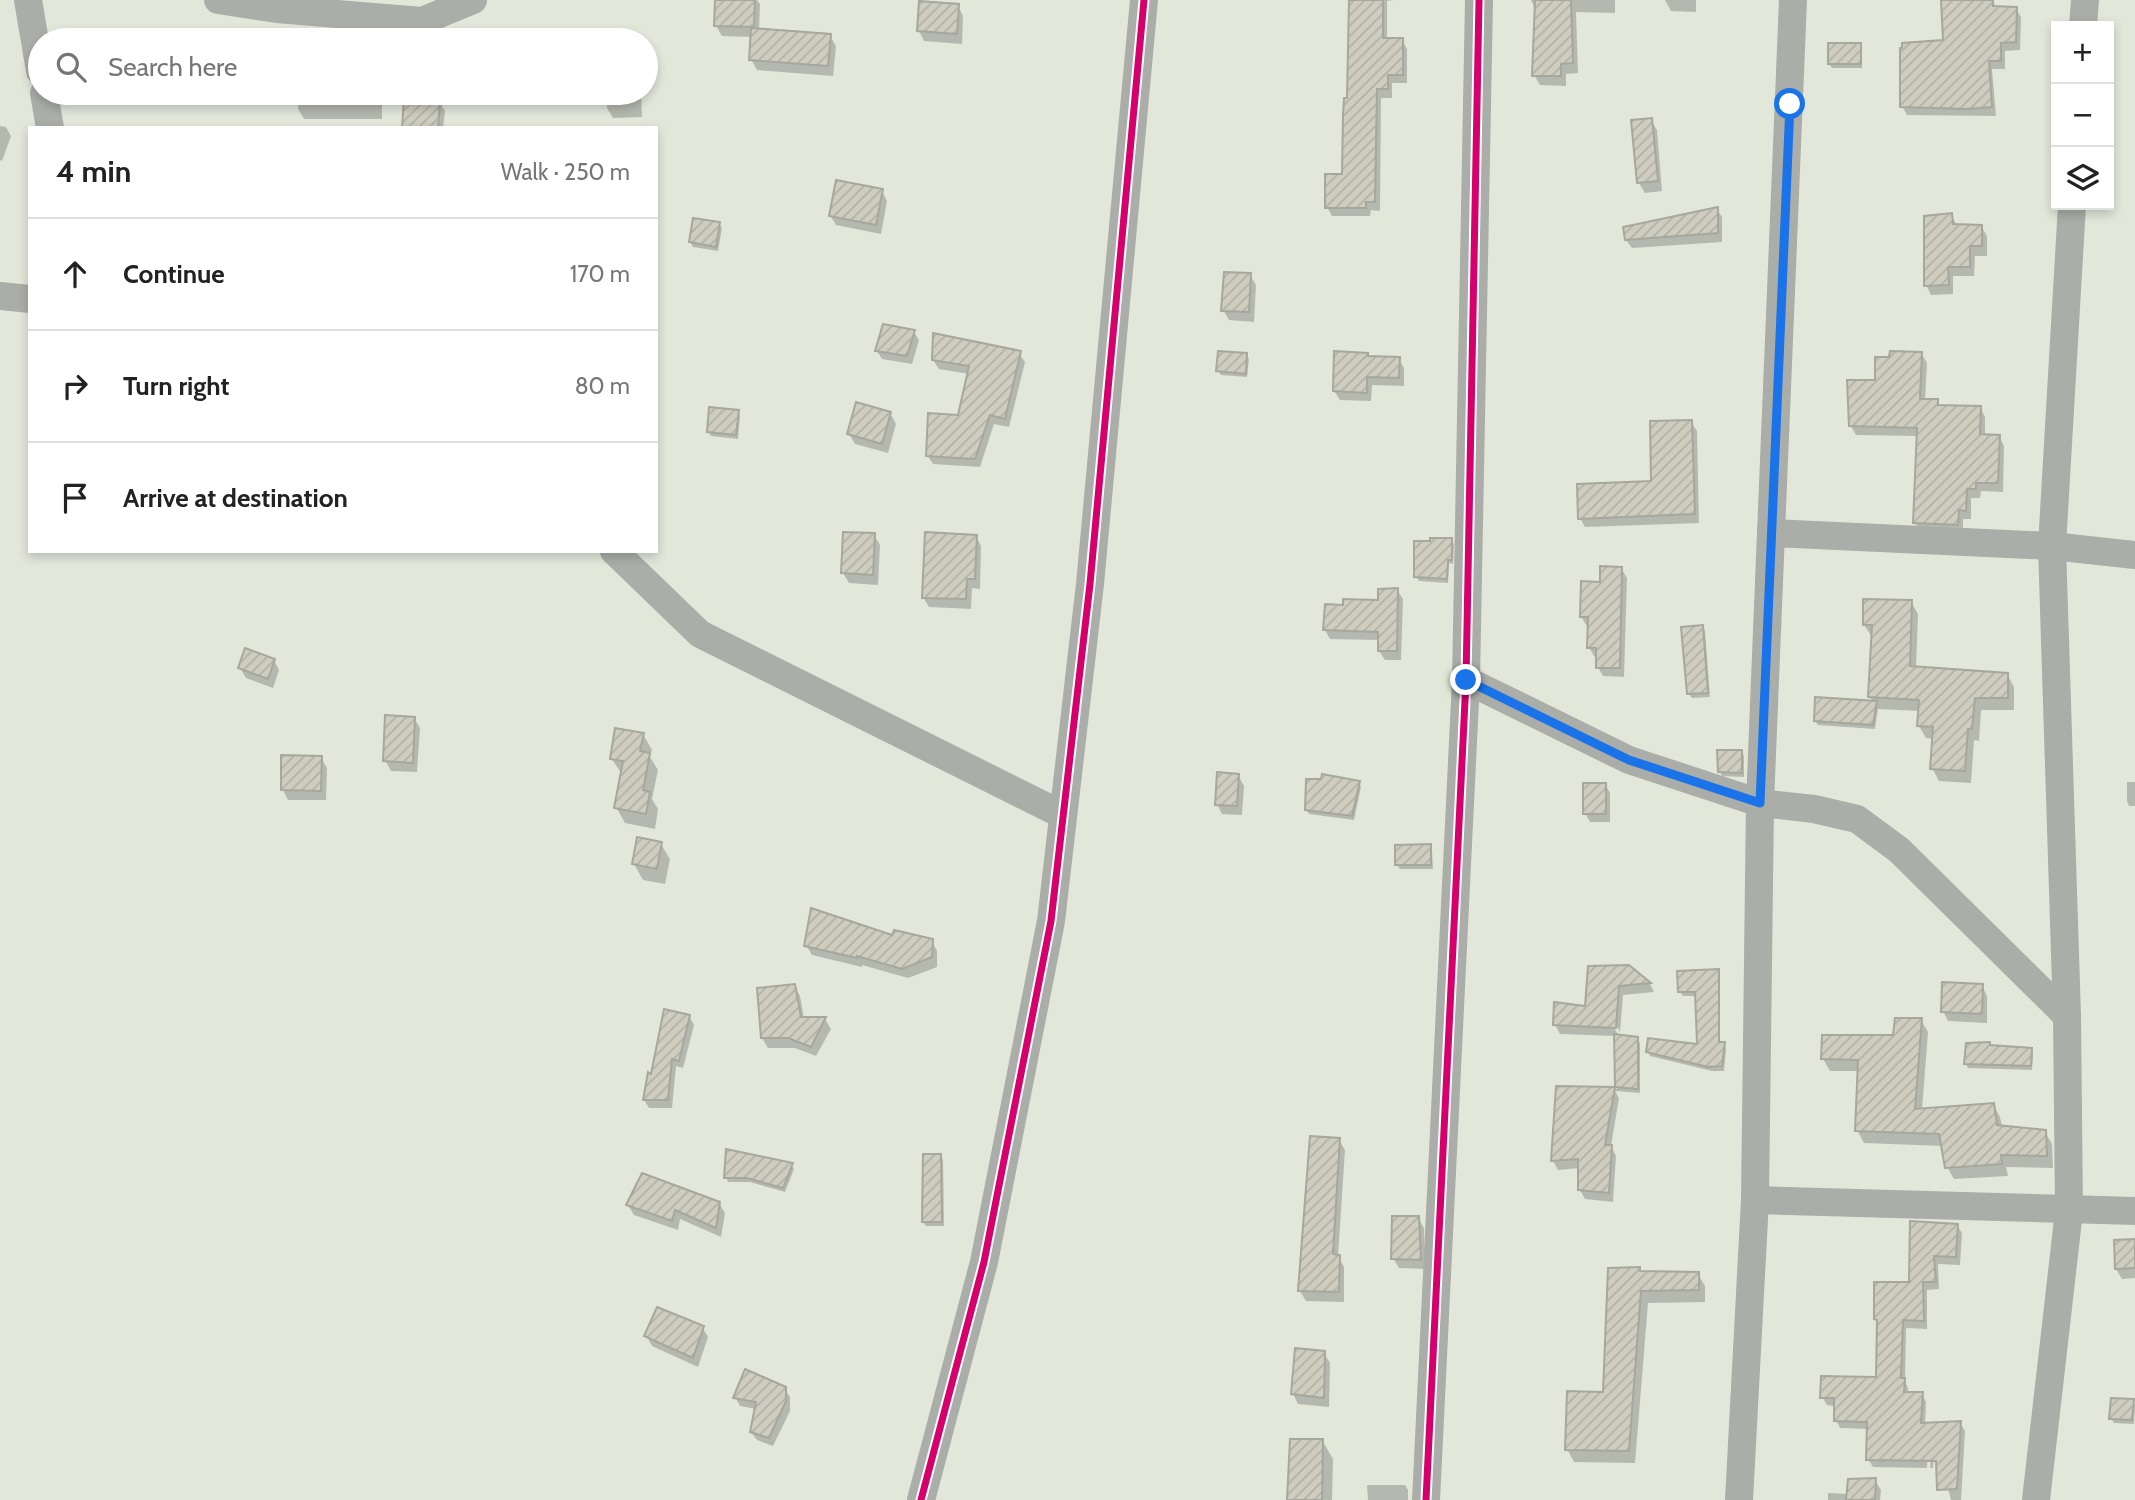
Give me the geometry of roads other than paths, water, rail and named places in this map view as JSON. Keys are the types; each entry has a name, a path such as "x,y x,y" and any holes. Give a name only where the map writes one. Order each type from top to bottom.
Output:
{"street":[{"path":"28,0 33,28"},
{"path":"218,0 276,9 422,21 473,0"},
{"path":"921,1500 984,1262 1051,922 1091,570 1144,0"},
{"path":"1426,1500 1466,680 1479,0"},
{"path":"1739,1500 1755,1200 1760,803 1793,0"},
{"path":"2083,21 2085,0"},
{"path":"46,105 50,126"},
{"path":"2036,1500 2068,1211 2067,1016 2052,546 2073,210"},
{"path":"0,296 28,299"},
{"path":"1771,533 2052,546 2135,555"},
{"path":"616,553 701,634 1063,815"},
{"path":"1466,680 1629,760 1760,803 1814,809 1857,819 1899,850 2067,1016"},
{"path":"1755,1200 2135,1211"}]}
